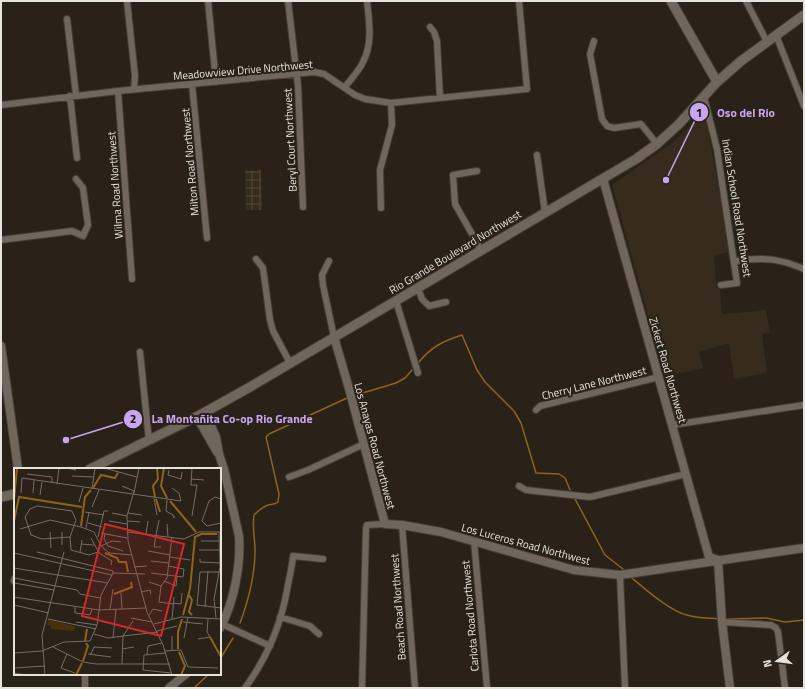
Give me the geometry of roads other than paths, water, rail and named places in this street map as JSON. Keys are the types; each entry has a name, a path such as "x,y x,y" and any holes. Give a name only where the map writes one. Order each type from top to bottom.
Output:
{"main road":[{"path":"670,1 717,82"},
{"name":"Rio Grande Boulevard Northwest","path":"92,468 201,414 636,159 657,144 679,124 717,82 741,61 804,15"},
{"path":"1,497 14,494"}],"street":[{"path":"127,1 135,76 134,89"},
{"path":"208,1 216,82"},
{"name":"Beryl Court Northwest","path":"288,1 296,74 303,207"},
{"path":"345,88 363,64 366,56 370,37 367,1"},
{"name":"Meadowview Drive Northwest","path":"1,105 134,89 314,72 324,74 355,95 365,99 391,103 527,89 519,1"},
{"path":"746,1 767,42"},
{"path":"66,20 77,158"},
{"path":"430,27 434,32 437,41 440,98"},
{"path":"776,35 804,106"},
{"path":"594,41 590,54 602,119 607,126 614,128 641,124 657,144"},
{"name":"Milton Road Northwest","path":"192,84 207,238"},
{"name":"Wilma Road Northwest","path":"118,91 132,279"},
{"name":"Indian School Road Northwest","path":"704,97 717,149 735,261 737,283 720,285"},
{"path":"381,208 380,170 392,125 391,103"},
{"path":"537,155 545,212"},
{"path":"477,171 453,174 453,186 455,204 480,250"},
{"path":"1,240 72,231 83,236 88,225 83,188 76,179"},
{"name":"Zickert Road Northwest","path":"603,179 709,558 718,560"},
{"path":"735,261 766,258 779,260 804,270"},
{"path":"256,259 262,268 273,331 290,363"},
{"path":"329,261 322,275 322,285 334,337"},
{"path":"418,288 422,299 429,306 446,302"},
{"path":"396,301 418,373"},
{"name":"Los Anayas Road Northwest","path":"334,337 385,524 370,524 367,525 366,528 362,688"},
{"path":"1,346 18,468"},
{"path":"140,352 149,441"},
{"name":"Cherry Lane Northwest","path":"536,410 540,406 659,377"},
{"path":"672,425 804,405"},
{"path":"201,414 216,437 218,454 224,469 234,508 239,545 233,595 221,626 270,646"},
{"path":"289,477 308,470 364,444"},
{"path":"519,486 526,490 590,497 686,474"},
{"name":"Los Luceros Road Northwest","path":"385,524 402,525 441,532 588,573 620,574 804,548"},
{"name":"Beach Road Northwest","path":"402,525 415,688"},
{"name":"Carlota Road Northwest","path":"474,541 487,688"},
{"path":"246,688 270,646 278,626 286,599 293,556 322,559"},
{"path":"718,560 722,622 730,688"},
{"path":"620,574 625,688"},
{"path":"280,617 310,626 319,634"},
{"path":"722,622 771,625 776,628 778,632 785,688"},
{"path":"85,675 85,686"},
{"path":"169,688 185,675"}],"waterway":[{"path":"418,363 438,345 462,335 477,370 485,382 514,411 521,423 536,473 559,474 565,478 570,490"},
{"path":"356,395 396,383 405,378 412,370"},
{"path":"240,623 253,578 255,550 253,528 254,515 264,507 278,502 279,494 266,437 269,434 347,398"},
{"path":"575,499 605,555 623,569"},
{"path":"632,578 658,599 680,613 694,617 718,619"},
{"path":"727,619 766,618 785,622 804,620"},
{"path":"221,657 233,638"},
{"path":"194,688 208,675"}],"place":[{"name":"Oso del Rio","path":"666,180"},
{"name":"La Montañita Co-op Rio Grande","path":"66,440"}]}
